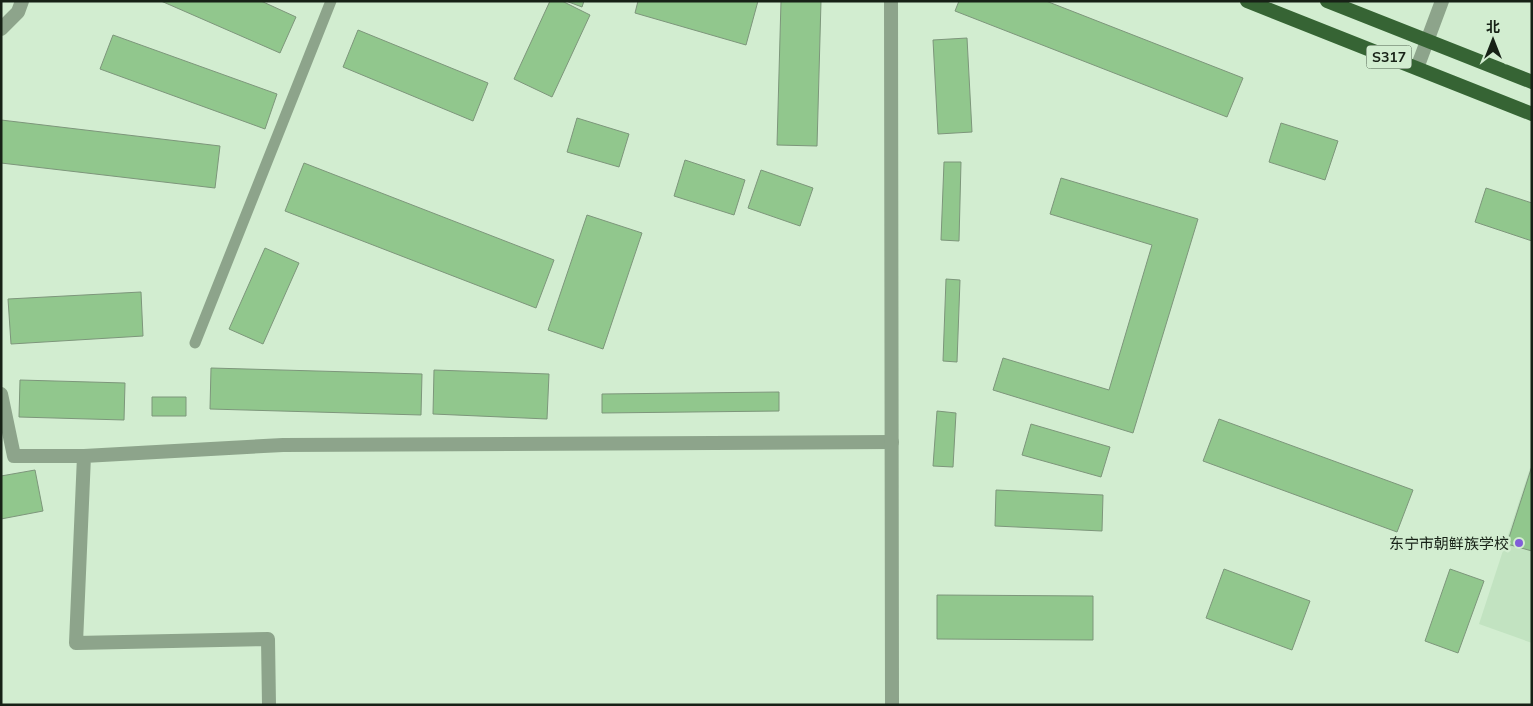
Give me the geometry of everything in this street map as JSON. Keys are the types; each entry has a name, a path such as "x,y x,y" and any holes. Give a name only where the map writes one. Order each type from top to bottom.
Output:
{"highway":[{"name":"S317","path":"1247,1 1532,114"},
{"name":"S317","path":"1327,1 1532,82"}],"street":[{"path":"1,29 18,12 22,1"},
{"path":"891,1 892,705"},
{"path":"1417,68 1442,1"},
{"path":"1,394 14,456 84,456 283,445 892,442"},
{"path":"84,456 76,643 268,639 269,705"}],"lane":[{"path":"195,343 331,1"}],"shaded area":[{"name":"东宁市朝鲜族学校","path":"1532,462 1532,643 1479,624"}],"building":[{"path":"161,1 261,1 296,17 280,53"},
{"path":"550,1 562,1 590,15 552,97 514,79"},
{"path":"566,1 584,1 582,7"},
{"path":"638,1 758,1 746,45 635,13"},
{"path":"781,1 821,1 817,146 777,145"},
{"path":"959,1 1046,1 1243,78 1227,117 955,11"},
{"path":"358,30 488,83 473,121 343,67"},
{"path":"113,35 277,94 265,129 100,69"},
{"path":"967,38 972,132 938,134 933,40"},
{"path":"577,118 629,134 619,167 567,152"},
{"path":"1,120 220,146 215,188 1,163"},
{"path":"1281,123 1338,141 1325,180 1269,162"},
{"path":"685,160 745,180 734,215 674,196"},
{"path":"944,162 961,162 959,241 941,240"},
{"path":"304,163 554,260 536,308 285,211"},
{"path":"761,170 813,188 800,226 748,208"},
{"path":"1061,178 1198,219 1133,433 993,390 1003,358 1109,390 1152,245 1050,214"},
{"path":"1486,188 1532,203 1532,241 1475,222"},
{"path":"587,215 642,233 603,349 548,330"},
{"path":"265,248 299,263 263,344 229,329"},
{"path":"946,279 960,280 957,362 943,361"},
{"path":"141,292 143,336 11,344 8,299"},
{"path":"211,368 422,374 421,415 210,409"},
{"path":"434,370 549,374 547,419 433,414"},
{"path":"20,380 125,383 124,420 19,417"},
{"path":"779,392 779,411 602,413 602,394"},
{"path":"152,397 186,397 186,416 152,416"},
{"path":"937,411 956,413 953,467 933,466"},
{"path":"1219,419 1413,490 1397,532 1203,461"},
{"path":"1031,424 1110,447 1101,477 1022,455"},
{"path":"1532,466 1532,551 1507,544"},
{"path":"35,470 43,511 1,519 1,476"},
{"path":"996,490 1103,495 1102,531 995,526"},
{"path":"1224,569 1310,601 1292,650 1206,618"},
{"path":"1450,569 1484,581 1458,653 1425,641"},
{"path":"937,595 1093,596 1093,640 937,639"}],"place":[{"name":"东宁市朝鲜族学校","path":"1519,543"}]}
